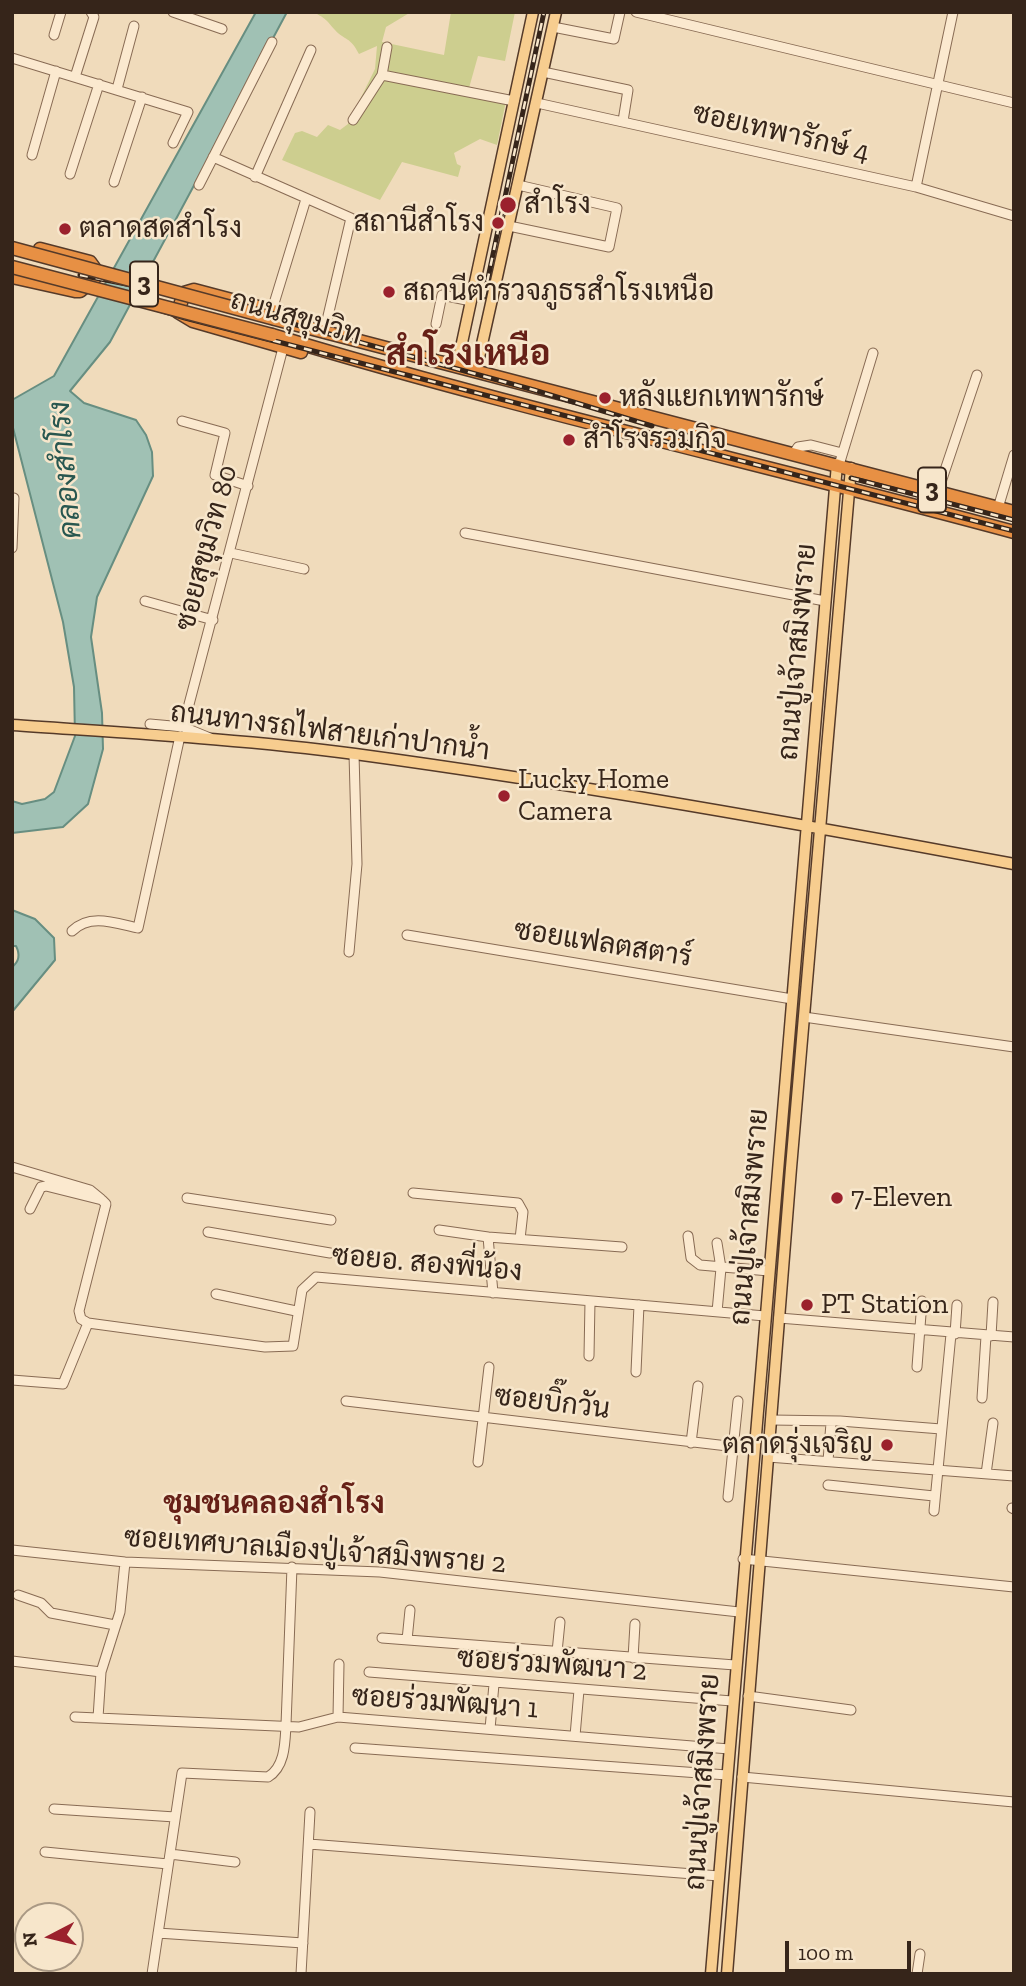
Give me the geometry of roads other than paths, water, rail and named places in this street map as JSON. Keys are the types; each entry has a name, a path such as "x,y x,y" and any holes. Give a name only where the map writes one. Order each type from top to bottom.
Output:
{"highway":[{"path":"12,242 90,262 96,269 94,279 80,292 12,276"},
{"name":"ถนนสุขุมวิท","path":"12,248 274,315 324,333 386,349 794,453 842,462 1014,512"},
{"name":"ถนนสุขุมวิท","path":"12,267 272,335 458,390 849,487 1014,532"},
{"path":"274,315 194,290 184,293 178,312 193,321 283,348 311,354 332,354"},
{"path":"381,368 386,349"},
{"path":"457,366 458,390"},
{"path":"458,390 476,371"}],"main road":[{"path":"457,366 533,12"},
{"path":"476,371 556,12"},
{"name":"ถนนปู่เจ้าสมิงพราย","path":"711,1974 752,1449 835,484 842,462"},
{"name":"ถนนปู่เจ้าสมิงพราย","path":"727,1974 849,487 842,462"},
{"name":"ถนนทางรถไฟสายเก่าปากน้ำ","path":"12,725 109,731 181,731 210,738 354,754 821,827 1014,864"},
{"path":"765,1316 779,1318"},
{"path":"728,1763 743,1764"},
{"path":"717,1897 733,1898"}],"street":[{"path":"54,35 61,12"},
{"path":"75,77 94,17 91,12"},
{"path":"173,12 222,29"},
{"path":"553,27 614,39 620,12"},
{"path":"636,12 1014,103"},
{"path":"916,187 953,12"},
{"path":"117,89 134,26"},
{"path":"199,185 272,42"},
{"path":"353,120 382,75 387,47"},
{"path":"255,177 311,50"},
{"path":"12,58 188,111 173,143"},
{"path":"32,155 56,71"},
{"path":"543,72 628,90 623,121"},
{"path":"382,75 514,101"},
{"path":"70,174 99,84"},
{"path":"114,182 142,97"},
{"name":"ซอยเทพารักษ์ 4","path":"537,103 916,187 1014,216"},
{"path":"213,157 352,219 324,333"},
{"path":"509,226 609,247 617,208 518,185"},
{"path":"274,315 306,199"},
{"path":"436,324 442,295 471,301"},
{"name":"ซอยสุขุมวิท 80","path":"72,931 78,925 93,919 138,928 188,699 214,620 283,348"},
{"path":"842,462 873,353"},
{"path":"938,491 976,374"},
{"path":"182,421 225,433 215,475 248,486"},
{"path":"998,508 1014,455"},
{"path":"12,548 13,498"},
{"path":"465,533 825,601"},
{"path":"230,553 304,569"},
{"path":"145,601 214,620"},
{"path":"150,723 181,731"},
{"path":"349,952 357,864 354,754"},
{"name":"ซอยแฟลตสตาร์","path":"407,934 792,999"},
{"path":"804,1017 1014,1046"},
{"path":"781,1125 795,1125"},
{"path":"12,1167 90,1190 102,1200 106,1209 79,1311 88,1323 63,1384 12,1380"},
{"path":"30,1209 41,1187 46,1186 102,1200"},
{"path":"413,1193 518,1203 523,1212 520,1239"},
{"path":"187,1198 331,1220"},
{"path":"439,1230 488,1237 622,1247"},
{"path":"208,1232 330,1253"},
{"path":"688,1236 695,1263 721,1268 769,1271"},
{"path":"488,1237 493,1293"},
{"path":"717,1243 721,1268 717,1312"},
{"name":"ซอยอ. สองพี่น้อง","path":"88,1323 265,1347 293,1346 296,1311 302,1290 316,1277 765,1316"},
{"path":"216,1293 296,1311"},
{"path":"589,1356 590,1301"},
{"path":"917,1367 922,1301"},
{"path":"982,1398 993,1302"},
{"path":"636,1372 639,1305"},
{"path":"934,1511 940,1429 945,1414 957,1305"},
{"path":"779,1318 919,1332 1014,1337"},
{"path":"478,1462 489,1367"},
{"path":"691,1443 698,1386"},
{"name":"ซอยบิ๊กวัน","path":"346,1401 752,1449"},
{"path":"728,1497 738,1401"},
{"path":"771,1420 831,1423 840,1421 940,1429"},
{"path":"828,1461 831,1423"},
{"path":"986,1474 993,1423"},
{"path":"768,1457 1014,1476"},
{"path":"828,1485 934,1496"},
{"name":"ซอยเทศบาลเมืองปู่เจ้าสมิงพราย 2","path":"12,1550 125,1562 380,1572 739,1612"},
{"path":"744,1559 1014,1587"},
{"path":"97,1718 101,1672 120,1612 125,1562"},
{"path":"152,1974 182,1773 268,1777 278,1767 285,1748 292,1567"},
{"path":"18,1595 41,1603 51,1613 115,1625"},
{"path":"407,1640 410,1610"},
{"path":"557,1652 560,1622"},
{"path":"633,1658 635,1624"},
{"path":"382,1638 735,1665"},
{"path":"12,1661 101,1672"},
{"path":"338,1717 339,1664"},
{"name":"ซอยร่วมพัฒนา 2","path":"369,1672 732,1701"},
{"path":"490,1729 495,1684"},
{"path":"575,1736 579,1690"},
{"path":"748,1696 851,1710"},
{"name":"ซอยร่วมพัฒนา 1","path":"75,1717 308,1726 338,1717 729,1749"},
{"path":"355,1748 727,1775"},
{"path":"742,1777 1014,1802"},
{"path":"54,1809 176,1817"},
{"path":"301,1974 313,1844 310,1812"},
{"path":"313,1844 719,1877"},
{"path":"45,1852 168,1864"},
{"path":"170,1854 235,1862"},
{"path":"158,1933 303,1943"},
{"path":"917,1974 920,1954"}],"water":[{"name":"คลองสำโรง","path":"256,12 287,12 110,342 70,391 84,403 136,420 146,435 152,452 153,476 97,597 91,637 102,713 103,749 88,804 63,827 12,833 12,801 22,804 45,799 54,792 75,736 74,687 63,622 12,424 12,400 54,376"},
{"path":"12,910 35,919 54,938 55,960 12,1012 12,967 19,955 16,946 12,946"}],"railway":[{"path":"484,297 544,12"},
{"path":"12,264 185,318 1014,531"},
{"path":"80,275 198,298 534,390 652,426"},
{"path":"851,478 1014,520"}],"place":[{"name":"สำโรง","path":"508,205"},
{"name":"สถานีสำโรง","path":"498,223"},
{"name":"ตลาดสดสำโรง","path":"65,229"},
{"name":"สถานีตำรวจภูธรสำโรงเหนือ","path":"389,292"},
{"name":"หลังแยกเทพารักษ์","path":"605,398"},
{"name":"สำโรงรวมกิจ","path":"569,440"},
{"name":"Lucky Home Camera","path":"504,796"},
{"name":"7-Eleven","path":"837,1198"},
{"name":"PT Station","path":"807,1305"},
{"name":"ตลาดรุ่งเจริญ","path":"887,1445"}],"district":[{"name":"สำโรงเหนือ","path":"468,355"},
{"name":"ชุมชนคลองสำโรง","path":"274,1504"}]}
